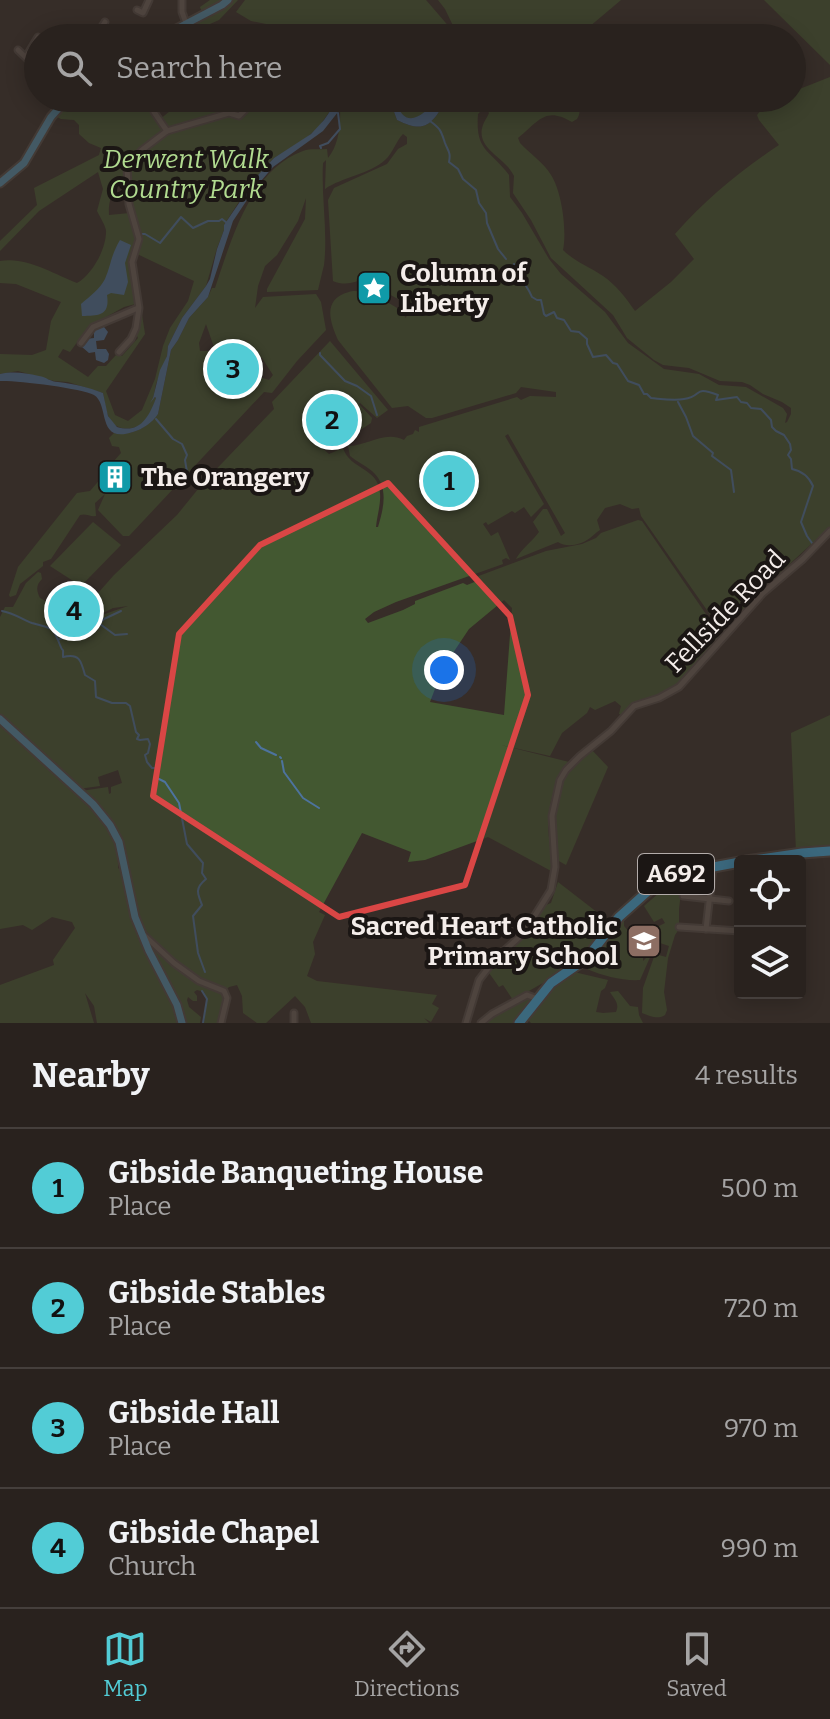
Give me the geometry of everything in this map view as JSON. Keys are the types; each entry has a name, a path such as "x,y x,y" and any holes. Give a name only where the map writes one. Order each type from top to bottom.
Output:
{"highway":[{"name":"A692","path":"787,855 830,851"},
{"name":"A692","path":"519,1023 551,983 591,954 619,917 657,883 672,875 734,862"}],"main road":[{"path":"186,23 228,0"},
{"path":"0,183 24,163 55,112"},
{"path":"0,719 93,804 110,825 119,842 130,899 140,929 177,1005 182,1023"}],"street":[{"path":"137,10 143,13 149,0"},
{"path":"182,0 186,23"},
{"path":"18,50 24,55"},
{"path":"154,112 166,130"},
{"path":"119,352 136,328 139,308 132,262 139,239 129,204 127,167 166,130 229,113 239,116 243,112"},
{"path":"81,343 93,327 139,308"},
{"name":"Fellside Road","path":"466,1023 475,987 496,958 524,933 551,890 555,867 552,816 560,780 566,770 611,731 634,706 679,687 773,582 803,559 830,531"},
{"path":"706,929 713,866"},
{"path":"683,896 729,901"},
{"path":"679,927 734,931"},
{"path":"140,929 174,963 199,981 224,991 227,998 221,1023"},
{"path":"481,1023 527,995 538,999"},
{"path":"294,1023 295,1012"}],"highlighted area":[{"path":"388,483 510,616 528,695 465,885 339,917 153,796 179,634 260,545"}],"green space":[{"path":"210,0 238,0 219,20 210,24 193,24 204,18 200,7"},
{"path":"245,0 426,0 447,24 266,24 251,21 236,12"},
{"path":"438,0 621,0 593,24 452,24"},
{"path":"764,0 830,0 830,65 806,41 806,24 788,24"},
{"path":"830,77 830,527 771,581 723,633 641,516 639,508 632,509 620,504 605,508 597,520 600,530 586,540 570,545 558,542 516,559 539,532 533,522 543,509 547,509 561,536 565,533 508,434 505,436 544,504 531,517 524,507 488,525 486,522 483,524 491,536 498,532 510,560 506,558 502,560 503,564 396,602 374,612 365,619 368,623 403,610 415,601 477,581 476,577 546,551 582,544 601,533 638,520 642,521 721,636 686,677 666,692 635,704 622,715 619,714 621,706 615,701 595,710 590,707 562,733 550,756 501,745 569,762 556,784 549,810 553,872 488,837 425,860 408,862 411,852 362,833 319,912 325,915 313,942 315,954 307,976 317,981 437,995 432,1004 439,1008 431,1022 424,1018 429,1023 311,1023 305,1007 295,996 266,1023 257,1023 243,1013 242,996 237,985 223,993 225,1001 220,1023 204,1023 207,999 204,992 197,990 194,992 197,1001 188,997 187,1000 189,1007 201,1017 200,1023 97,1023 94,1006 85,993 94,1023 0,1023 0,985 54,965 53,960 75,928 72,922 52,917 32,930 23,925 0,929 0,617 5,607 13,607 26,583 38,572 41,573 42,579 37,588 40,598 75,620 128,606 76,618 114,575 177,515 203,483 274,409 272,402 330,341 388,410 377,418 360,403 372,418 371,423 362,429 331,435 329,430 315,442 329,454 343,448 351,461 374,478 380,497 376,527 383,504 381,483 372,471 350,456 348,446 390,437 404,440 415,430 419,432 419,427 517,397 521,400 530,396 556,397 556,392 521,387 516,393 432,418 426,418 408,406 392,408 338,340 330,311 335,300 351,291 368,292 360,299 364,306 375,295 404,312 405,318 413,310 385,292 379,279 366,277 346,284 333,281 328,200 334,188 387,164 398,149 407,144 407,137 403,134 379,165 325,189 326,160 323,163 325,252 318,290 267,292 305,219 306,198 298,221 277,255 265,266 255,308 263,297 316,294 321,302 326,330 272,393 264,392 129,536 123,536 98,510 105,494 95,503 96,516 80,515 51,559 43,562 43,566 20,584 16,595 10,597 18,567 77,493 90,491 103,476 112,487 120,480 126,469 123,471 114,464 121,453 119,447 112,446 109,438 114,433 139,430 158,414 171,350 189,318 215,288 245,209 269,174 285,160 306,150 327,149 328,158 338,136 340,112 394,112 397,120 422,126 433,120 438,112 480,112 478,126 481,143 509,175 510,197 549,259 561,274 605,312 628,343 664,369 699,374 719,385 746,387 783,408 787,414 785,423 791,408 782,402 742,382 720,381 689,368 663,365 627,338 613,315 551,258 513,193 514,175 482,138 488,112 579,112 572,122 555,115 543,118 518,138 555,182 563,212 563,250 608,280 635,311 694,259 675,234 724,186 779,145 757,115 759,112 806,112 806,86","holes":["206,324 215,350 246,340 238,359 256,354 262,358 273,375 269,380 253,375 223,379 224,358 217,351 200,351 199,343","504,600 512,608 504,715 430,702 443,668 469,629","53,763 78,789 100,786 98,777 118,770 122,783 111,787 111,793 108,787 81,791 118,833 141,924 156,945 184,969 180,970 142,937 131,913 118,868 117,851 105,823 48,767"]},
{"name":"Derwent Walk Country Park","path":"62,112 154,112 159,120 169,112 329,112 318,128 274,158 259,174 224,225 206,286 182,318 168,346 150,415 135,427 123,428 114,424 107,413 103,393 18,371 0,374 0,354 32,355 46,350 51,321 61,302 16,284 0,283 0,261 30,263 77,283 93,267 106,237 97,211 103,189 98,172 39,211 0,251 0,241 37,205 34,188 99,155 101,148 79,134 79,125 74,120 57,117","holes":["127,183 130,213 109,215 112,195 118,187","135,253 194,281 188,301 170,328 142,410 128,421 115,415 106,391 145,334 141,308 138,338 122,356 116,355 106,366 98,366 88,377 58,357 63,349 70,352 88,327 124,307 139,303 132,262"]},
{"path":"401,112 425,112 414,118"},
{"path":"93,522 121,545 81,586 50,566"},
{"path":"830,715 830,849 796,851 791,733"},
{"path":"591,749 608,767 566,865 557,860 553,821 560,784 566,772"},
{"path":"683,875 679,929 668,958 664,992 667,1010 665,1015 654,1017 642,1013 643,988 655,954 666,957 669,946 660,943 657,927 665,923 662,918 654,922 644,906 659,893 662,895 657,886"},
{"path":"558,882 611,923 593,949 564,971 513,1000 487,970 525,934 546,905 551,903"},
{"path":"624,916 624,926 629,935 633,935 629,952 643,956 643,961 655,946 640,980 606,976 587,969 585,965 589,964"},
{"path":"574,972 608,980 601,991 596,1012 616,1012 617,1004 610,992 618,991 630,1006 638,1007 643,1023 531,1023 527,1019 556,984"},
{"path":"528,997 532,999 514,1023 484,1023 492,1016"}],"water":[{"path":"329,112 338,112 323,131 273,167 233,221 208,297 189,318 171,350 158,414 150,423 133,432 114,433 94,395 47,385 0,381 0,374 20,373 86,387 103,393 108,416 117,427 138,426 150,412 156,398 150,403 168,346 182,318 210,279 224,225 259,174 274,158 311,134"},
{"path":"394,112 414,118 424,112 438,112 433,120 422,126 397,120"},
{"path":"120,240 131,245 125,263 128,282 124,295 107,295 107,307 102,313 82,316 81,304 103,283"},
{"path":"98,326 108,332 104,340 96,341 97,349 106,349 109,354 104,363 96,360 95,352 89,353 82,347 86,339 94,338 94,330"}],"waterway":[{"path":"321,148 340,129 338,113"},
{"path":"430,121 439,128 449,162 476,190 498,249 506,259"},
{"path":"141,234 160,243 181,217 193,228 208,221 222,219 227,223"},
{"path":"514,264 513,268 532,297 541,300 544,314 554,312 571,331 579,332 587,339 593,357 606,355 617,364 628,381 639,385 644,394 651,398 676,400 705,391 718,395 716,400 737,397 751,408 761,409 771,420 772,427 784,435 790,444 788,455 792,469 805,475 813,486 801,522 812,543"},
{"path":"320,353 345,381 371,396 377,415"},
{"path":"678,402 693,436 731,470 734,492"},
{"path":"156,419 173,439 182,444 187,455 187,472"},
{"path":"2,611 50,628 63,650 63,657 78,659 85,675 95,681 96,697 130,706 139,735 137,739 148,739 150,744 145,755 147,762 152,768 157,768 155,777 165,782 179,803 187,844 203,863 202,873 206,879 198,891 202,905 193,916 198,953 205,972"},
{"path":"59,639 95,628 104,619 121,611"},
{"path":"100,624 115,635 127,634"},
{"path":"256,742 276,755"},
{"path":"282,761 284,772 303,798 319,808"},
{"path":"202,991 207,999 203,1023"}],"place":[{"name":"Column of Liberty","path":"374,288"},
{"name":"Gibside Hall","path":"233,369"},
{"name":"Gibside Stables","path":"332,420"},
{"name":"The Orangery","path":"115,477"},
{"name":"Gibside Banqueting House","path":"449,481"},
{"name":"Gibside Chapel","path":"74,611"},
{"name":"Sacred Heart Catholic Primary School","path":"644,941"}]}
